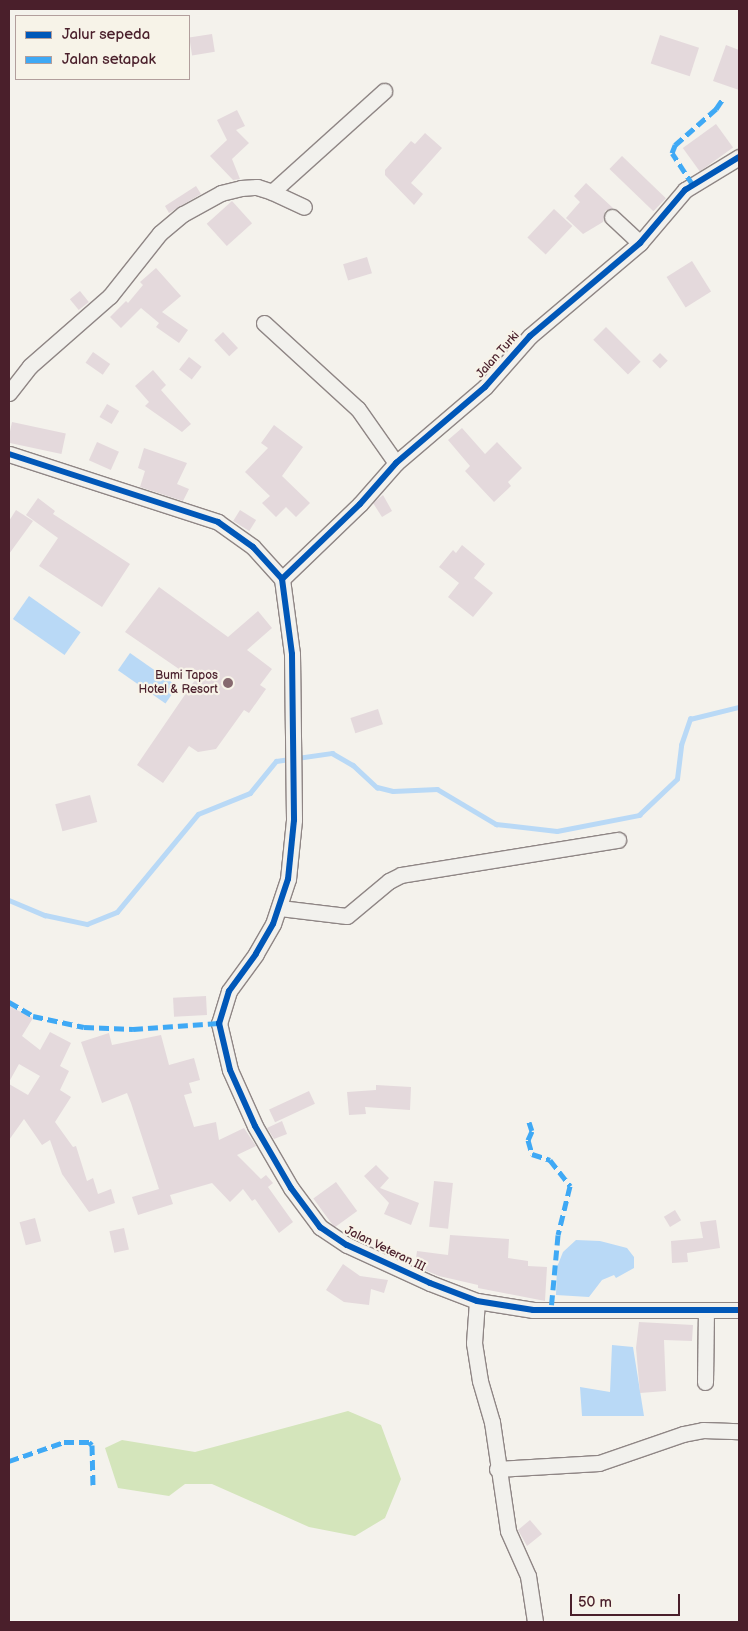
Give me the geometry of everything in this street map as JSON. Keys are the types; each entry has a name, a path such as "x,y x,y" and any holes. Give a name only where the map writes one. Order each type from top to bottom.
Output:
{"street":[{"path":"272,192 384,92"},
{"name":"Jalan Turki","path":"282,579 354,510 396,463 485,387 530,336 640,243 685,190 739,157"},
{"path":"9,393 38,359 110,296 160,232 183,214 221,194 241,188 257,187 304,207"},
{"path":"612,217 640,243"},
{"path":"264,323 358,409 396,463"},
{"path":"9,454 218,522 253,546 282,579"},
{"name":"Jalan Veteran III","path":"282,579 292,654 294,838 288,879 280,908 256,954 229,990 219,1023 230,1070 255,1126 291,1188 320,1227 347,1245 430,1284 477,1301 533,1310 739,1310"},
{"path":"280,908 347,916 388,881 401,875 618,840"},
{"path":"477,1301 474,1343 492,1422 497,1469 508,1531 528,1576 535,1622"},
{"path":"706,1311 706,1382"},
{"path":"497,1469 599,1463 683,1434 703,1430 739,1431"}],"green space":[{"path":"348,1411 381,1425 401,1479 385,1518 355,1536 309,1527 212,1484 185,1484 169,1496 118,1488 105,1448 122,1440 195,1452"}],"water":[{"path":"29,596 81,632 65,655 13,619"},
{"path":"130,653 178,686 165,703 118,670"},
{"path":"576,1240 600,1241 627,1248 634,1257 634,1268 616,1278 614,1275 602,1280 589,1297 556,1295 557,1267 563,1252"},
{"path":"612,1345 633,1347 644,1416 582,1416 580,1387 610,1392"}],"building":[{"path":"212,34 215,52 192,55 190,37"},
{"path":"660,35 699,48 690,76 651,64"},
{"path":"726,45 739,50 739,90 713,81"},
{"path":"237,110 245,126 236,130 249,143 232,159 240,179 233,180 210,156 227,140 217,120"},
{"path":"716,124 733,147 700,172 683,148"},
{"path":"425,133 442,148 411,183 423,194 414,205 385,175 385,170 411,141 415,144"},
{"path":"622,156 666,198 653,211 609,169"},
{"path":"586,183 613,208 605,211 603,222 583,234 566,218 580,202 574,196"},
{"path":"196,186 201,194 169,213 165,206"},
{"path":"232,201 252,223 227,246 207,224"},
{"path":"554,209 572,226 546,255 527,238"},
{"path":"367,257 372,273 348,281 343,264"},
{"path":"692,261 711,292 686,307 667,277"},
{"path":"156,268 181,296 162,312 188,330 179,343 156,327 159,323 141,308 121,328 110,317 126,301 128,303 143,285 140,282"},
{"path":"80,291 89,302 79,310 70,299"},
{"path":"606,327 641,362 628,374 593,340"},
{"path":"223,332 238,348 229,356 214,340"},
{"path":"93,352 110,364 103,375 86,363"},
{"path":"660,353 668,361 660,369 652,361"},
{"path":"189,357 202,367 192,379 179,370"},
{"path":"153,370 166,385 161,390 191,424 182,432 145,406 149,402 135,386"},
{"path":"107,404 119,411 112,424 100,417"},
{"path":"12,422 66,433 61,454 9,443"},
{"path":"274,425 303,447 282,476 310,503 296,517 286,507 276,517 262,503 270,496 245,472 268,448 261,443"},
{"path":"462,428 485,454 497,442 522,468 508,482 511,486 494,502 465,471 470,466 448,440"},
{"path":"97,442 119,452 111,470 89,460"},
{"path":"144,448 187,463 177,484 189,489 183,501 140,487 145,471 138,468"},
{"path":"383,495 392,511 382,517 373,503"},
{"path":"38,498 55,511 53,514 130,564 102,607 39,566 58,538 26,515"},
{"path":"16,510 33,521 9,554 9,521"},
{"path":"240,510 256,520 249,531 233,521"},
{"path":"462,545 485,564 474,578 493,593 473,617 448,597 459,583 439,567 453,550 456,553"},
{"name":"Bumi Tapos Hotel & Resort","path":"159,587 228,637 258,611 272,628 247,650 272,669 260,685 266,689 249,713 244,710 216,749 198,752 189,746 163,783 137,765 195,680 125,632"},
{"path":"378,709 383,724 355,733 350,718"},
{"path":"90,795 97,822 62,831 55,804"},
{"path":"206,996 207,1015 174,1017 173,998"},
{"path":"9,1006 33,1018 22,1036 40,1050 50,1032 71,1043 60,1066 69,1071 60,1090 71,1097 55,1122 73,1147 76,1146 87,1181 93,1178 98,1194 111,1189 115,1203 89,1212 62,1174 50,1140 42,1145 24,1119 9,1140 9,1084 28,1095 40,1076 19,1064 9,1082"},
{"path":"109,1033 112,1045 161,1035 169,1065 194,1058 200,1080 189,1083 192,1093 184,1095 194,1127 216,1122 219,1140 244,1128 256,1146 237,1155 261,1179 266,1175 273,1183 268,1187 293,1222 279,1233 255,1199 252,1201 243,1189 230,1202 212,1183 170,1195 173,1204 138,1215 132,1197 159,1189 131,1103 127,1093 102,1103 81,1042"},
{"path":"376,1085 411,1087 410,1110 365,1107 366,1114 349,1115 347,1092 376,1090"},
{"path":"309,1091 315,1104 275,1122 269,1110"},
{"path":"282,1121 287,1134 274,1139 267,1128"},
{"path":"376,1165 389,1178 380,1188 419,1203 411,1225 384,1214 389,1203 364,1176"},
{"path":"434,1181 453,1183 448,1229 429,1227"},
{"path":"336,1182 357,1211 335,1228 313,1198"},
{"path":"675,1210 681,1220 670,1227 664,1217"},
{"path":"35,1218 41,1241 26,1245 20,1222"},
{"path":"716,1220 720,1248 687,1253 688,1262 672,1263 671,1241 703,1238 700,1222"},
{"path":"124,1228 129,1249 114,1253 109,1231"},
{"path":"450,1235 509,1239 508,1258 528,1261 528,1266 547,1267 545,1301 478,1288 478,1285 439,1276 415,1266 417,1251 448,1255"},
{"path":"343,1264 360,1276 388,1280 384,1293 371,1289 369,1305 344,1302 326,1290"},
{"path":"639,1322 693,1325 692,1341 664,1340 666,1391 640,1393 636,1348"},
{"path":"530,1520 542,1534 527,1546 518,1530"}],"waterway":[{"path":"9,900 45,915 87,924 117,912 198,814 250,793 276,761 332,753 353,765 377,787 393,791 437,789 496,824 557,831 639,815 677,779 681,745 690,719 739,707"}],"marked path":[{"path":"693,185 672,153 675,145 716,109 724,97"},
{"path":"9,1002 33,1016 84,1027 133,1029 219,1023"},
{"path":"529,1122 532,1131 528,1140 532,1154 550,1160 570,1186 558,1235 551,1310"},
{"path":"9,1461 64,1442 89,1442 92,1445 93,1485"}],"cycle path":[{"path":"282,579 360,504 396,463 485,387 530,336 640,243 685,190 739,157"},
{"path":"9,454 218,522 253,547 282,579 292,654 294,820 288,879 273,924 256,954 229,991 219,1023 230,1070 255,1126 291,1188 320,1227 347,1245 430,1283 477,1301 533,1310 739,1310"}],"place":[{"name":"Bumi Tapos Hotel & Resort","path":"228,683"}]}
